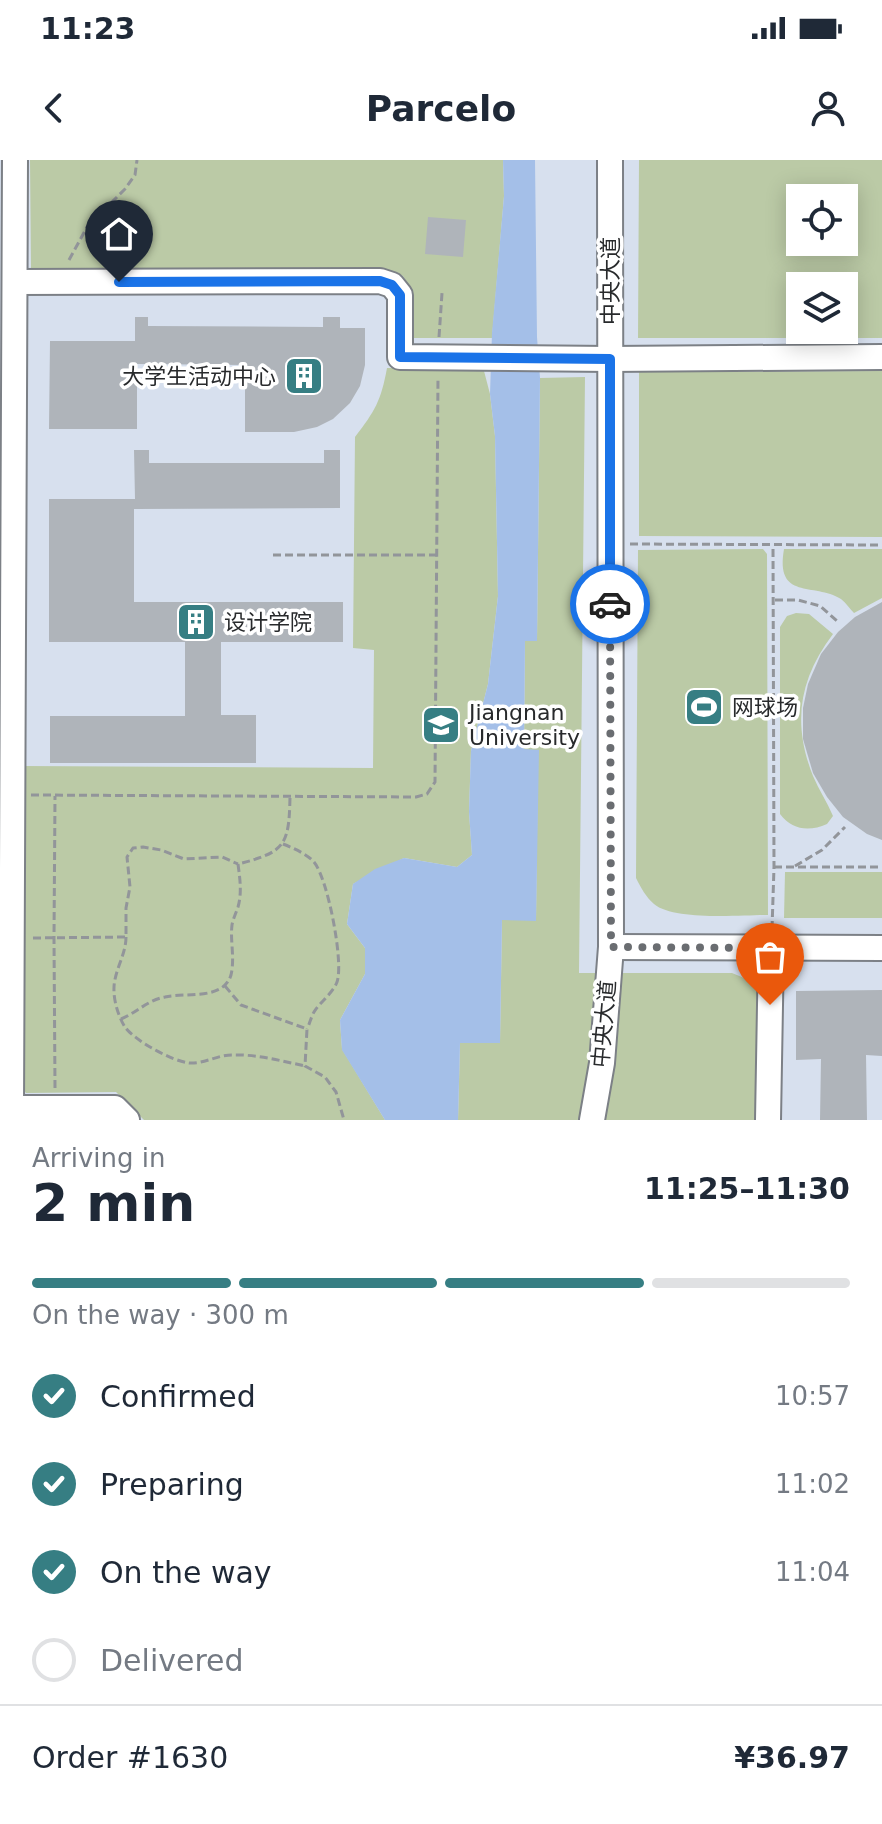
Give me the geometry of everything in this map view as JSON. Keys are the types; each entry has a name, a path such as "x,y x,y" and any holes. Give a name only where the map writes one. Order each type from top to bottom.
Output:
{"street":[{"path":"15,160 15,282 7,411 6,745 13,794 6,1108 115,1108 127,1120"},
{"name":"中央大道","path":"592,1120 602,1063 611,947 610,160"},
{"path":"15,282 380,281 392,285 400,295 400,357 882,357"},
{"path":"611,947 882,948"},
{"path":"768,1120 771,948"}],"path":[{"path":"57,282 87,227 135,175 137,160"},
{"path":"13,794 416,797 427,794 435,782 438,358 442,293"},
{"path":"610,544 882,545"},
{"path":"771,948 774,867 773,545"},
{"path":"273,555 437,555"},
{"path":"773,600 798,600 820,606 837,621"},
{"path":"55,795 55,1108"},
{"path":"290,797 290,825 283,844 264,857 238,864 222,857 184,859 161,850 133,848 127,857 130,887 126,908 126,947 114,991 127,1030 168,1056 188,1063 229,1054 305,1066 331,1084 344,1120"},
{"path":"793,867 822,850 845,827"},
{"path":"283,844 315,863 326,889 336,935 337,983 315,1011 307,1029 305,1066"},
{"path":"121,1019 165,996 207,994 225,986 230,977 232,923 241,886 238,864"},
{"path":"774,867 882,867"},
{"path":"54,938 126,937"},
{"path":"225,986 241,1005 307,1029"}],"shaded area":[{"name":"Jiangnan University","path":"0,160 882,160 882,1120 0,1120"}],"green space":[{"path":"30,160 503,160 504,196 492,338 410,338 409,286 403,276 392,271 31,273"},
{"path":"639,160 882,160 882,338 858,338 858,272 786,272 786,338 638,338"},
{"path":"387,368 484,371 495,436 498,596 488,684 471,751 469,812 472,855 457,867 404,858 353,884 347,924 365,948 365,974 340,1020 342,1049 385,1120 144,1120 116,1092 26,1093 20,1085 23,766 373,768 374,650 353,648 355,437 376,405"},
{"path":"882,371 882,537 639,536 639,372"},
{"path":"585,377 579,973 732,973 749,980 760,994 758,1120 458,1120 460,1043 500,1042 502,920 536,920 538,750 524,750 525,641 537,640 540,378"},
{"name":"网球场","path":"763,549 767,554 768,915 676,913 654,904 636,878 638,550"},
{"path":"784,549 882,549 882,598 854,613 841,599 791,583 785,576"},
{"path":"809,614 833,634 806,685 801,720 806,757 833,816 827,824 807,829 795,826 780,814 780,627 787,616"},
{"path":"785,872 882,872 882,918 784,918"}],"water":[{"path":"503,160 535,160 540,378 537,641 525,641 524,749 539,750 536,921 502,920 500,1043 460,1043 458,1120 385,1120 342,1050 340,1020 365,974 365,948 347,924 353,884 375,869 404,858 457,867 472,855 469,812 471,751 488,684 498,596 495,436 490,394 504,196"}],"building":[{"path":"428,217 466,220 463,257 425,254"},
{"name":"大学生活动中心","path":"135,317 148,317 148,326 323,327 323,317 340,317 340,328 365,328 365,365 360,386 350,403 333,419 317,427 294,432 245,432 245,365 137,364 137,429 49,429 50,341 135,341"},
{"name":"设计学院","path":"134,450 149,450 149,463 324,463 324,450 340,450 340,508 134,509 134,602 343,602 343,642 221,642 221,715 256,715 256,763 50,763 50,716 185,716 185,642 49,642 49,499 135,499"},
{"path":"882,602 882,840 867,834 843,817 827,797 813,773 803,739 803,708 808,684 821,654 855,617"},
{"path":"882,990 882,1056 866,1055 867,1120 820,1120 821,1059 796,1060 796,991"}],"way so far":[{"path":"610,604 611,947 771,948 770,1005"}],"place":[{"name":"大学生活动中心","path":"304,376"},
{"name":"设计学院","path":"196,622"},
{"name":"网球场","path":"704,707"},
{"name":"Jiangnan University","path":"441,725"}],"route":[{"path":"119,282 380,281 392,285 400,295 400,357 610,359 610,604"}]}
